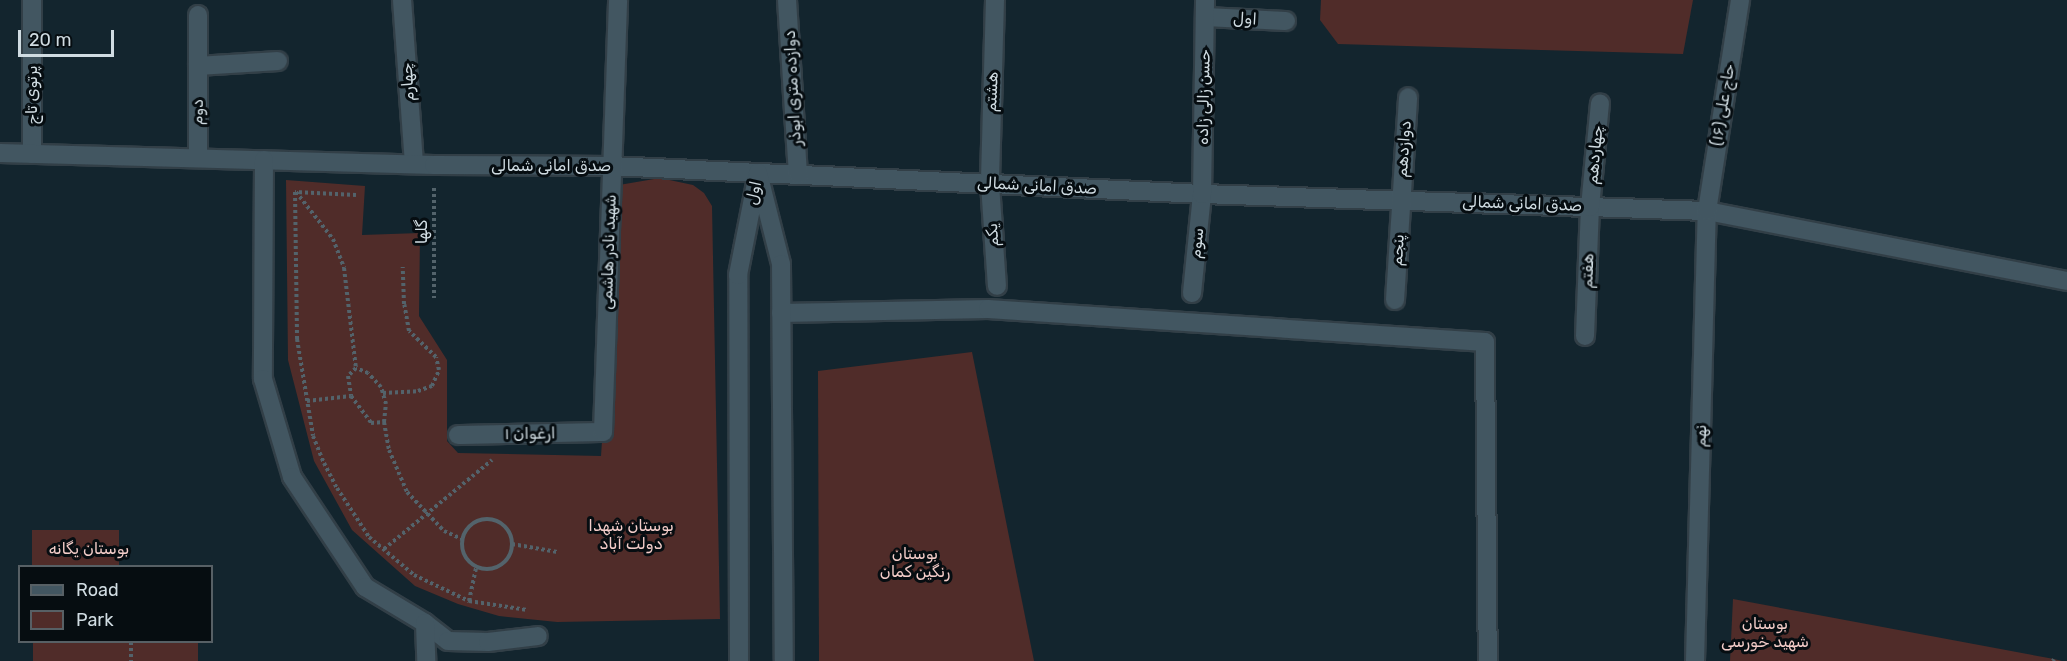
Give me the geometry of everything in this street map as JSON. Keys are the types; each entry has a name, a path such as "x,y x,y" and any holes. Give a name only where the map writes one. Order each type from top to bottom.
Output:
{"street":[{"name":"پرتوی تاج","path":"32,0 32,154"},
{"name":"چهارم","path":"402,0 414,164"},
{"name":"شهید نادر هاشمی","path":"603,432 618,0"},
{"name":"دوازده متری ابوذر","path":"788,0 798,176"},
{"name":"هشتم","path":"990,184 995,0"},
{"name":"حاج علی (۱۶)","path":"1707,211 1740,0"},
{"name":"اول","path":"1205,8 1286,21"},
{"name":"حسن زالی زاده","path":"1202,194 1205,8"},
{"name":"دوم","path":"198,15 198,158"},
{"path":"198,66 278,61"},
{"name":"دوازدهم","path":"1401,200 1408,97"},
{"name":"چهاردهم","path":"1590,207 1600,103"},
{"name":"صدق امانی شمالی","path":"0,153 434,165 611,166 1202,194 1707,211 2067,281"},
{"path":"264,160 263,379 292,477 365,587 425,623 448,641 488,642 538,636"},
{"name":"اول","path":"758,173 781,264 784,661"},
{"name":"اول","path":"739,661 738,275 758,173"},
{"name":"یکم","path":"990,184 997,286"},
{"name":"سوم","path":"1192,293 1202,194"},
{"name":"پنجم","path":"1395,300 1401,200"},
{"name":"هفتم","path":"1585,336 1590,207"},
{"name":"نهم","path":"1695,661 1707,211"},
{"path":"781,313 988,309 1485,342 1488,661"},
{"name":"ارغوان ۱","path":"458,435 603,432"},
{"path":"425,623 426,661"}],"path":[{"name":"گلها","path":"434,165 434,298"},
{"path":"295,192 356,195"},
{"path":"295,192 333,238 344,268 356,368"},
{"path":"295,192 297,339 313,436 337,488 369,537 414,575 469,601 536,611"},
{"path":"383,393 418,391 432,386 439,370 436,357 409,331 404,304 403,267"},
{"path":"356,368 368,373 381,387 386,404 384,422 397,471 407,492 425,514 444,531 462,539"},
{"path":"356,368 348,376 351,396 371,423 384,422"},
{"path":"307,401 351,396"},
{"path":"384,549 499,454"},
{"path":"493,519 506,528 512,544 506,559 500,565 493,568 476,567 464,555 462,539 470,525 477,521 493,519"},
{"path":"512,544 557,552"},
{"path":"469,601 476,567"},
{"path":"130,643 131,661"}],"green space":[{"path":"1321,0 1693,0 1683,54 1338,44 1320,20"},
{"name":"بوستان شهدا دولت آباد","path":"660,178 693,185 704,193 712,206 720,619 557,622 499,616 458,604 415,586 352,530 314,461 288,360 286,180 365,186 362,235 420,233 419,316 447,360 447,441 458,453 601,456 619,185"},
{"name":"بوستان رنگین کمان","path":"972,352 1034,661 819,661 818,371"},
{"name":"بوستان یگانه","path":"32,530 119,530 119,565 32,565"},
{"name":"بوستان شهید خورسی","path":"1733,599 2054,659 2062,661 1730,661"},
{"path":"33,643 198,643 198,661 33,661"}]}
